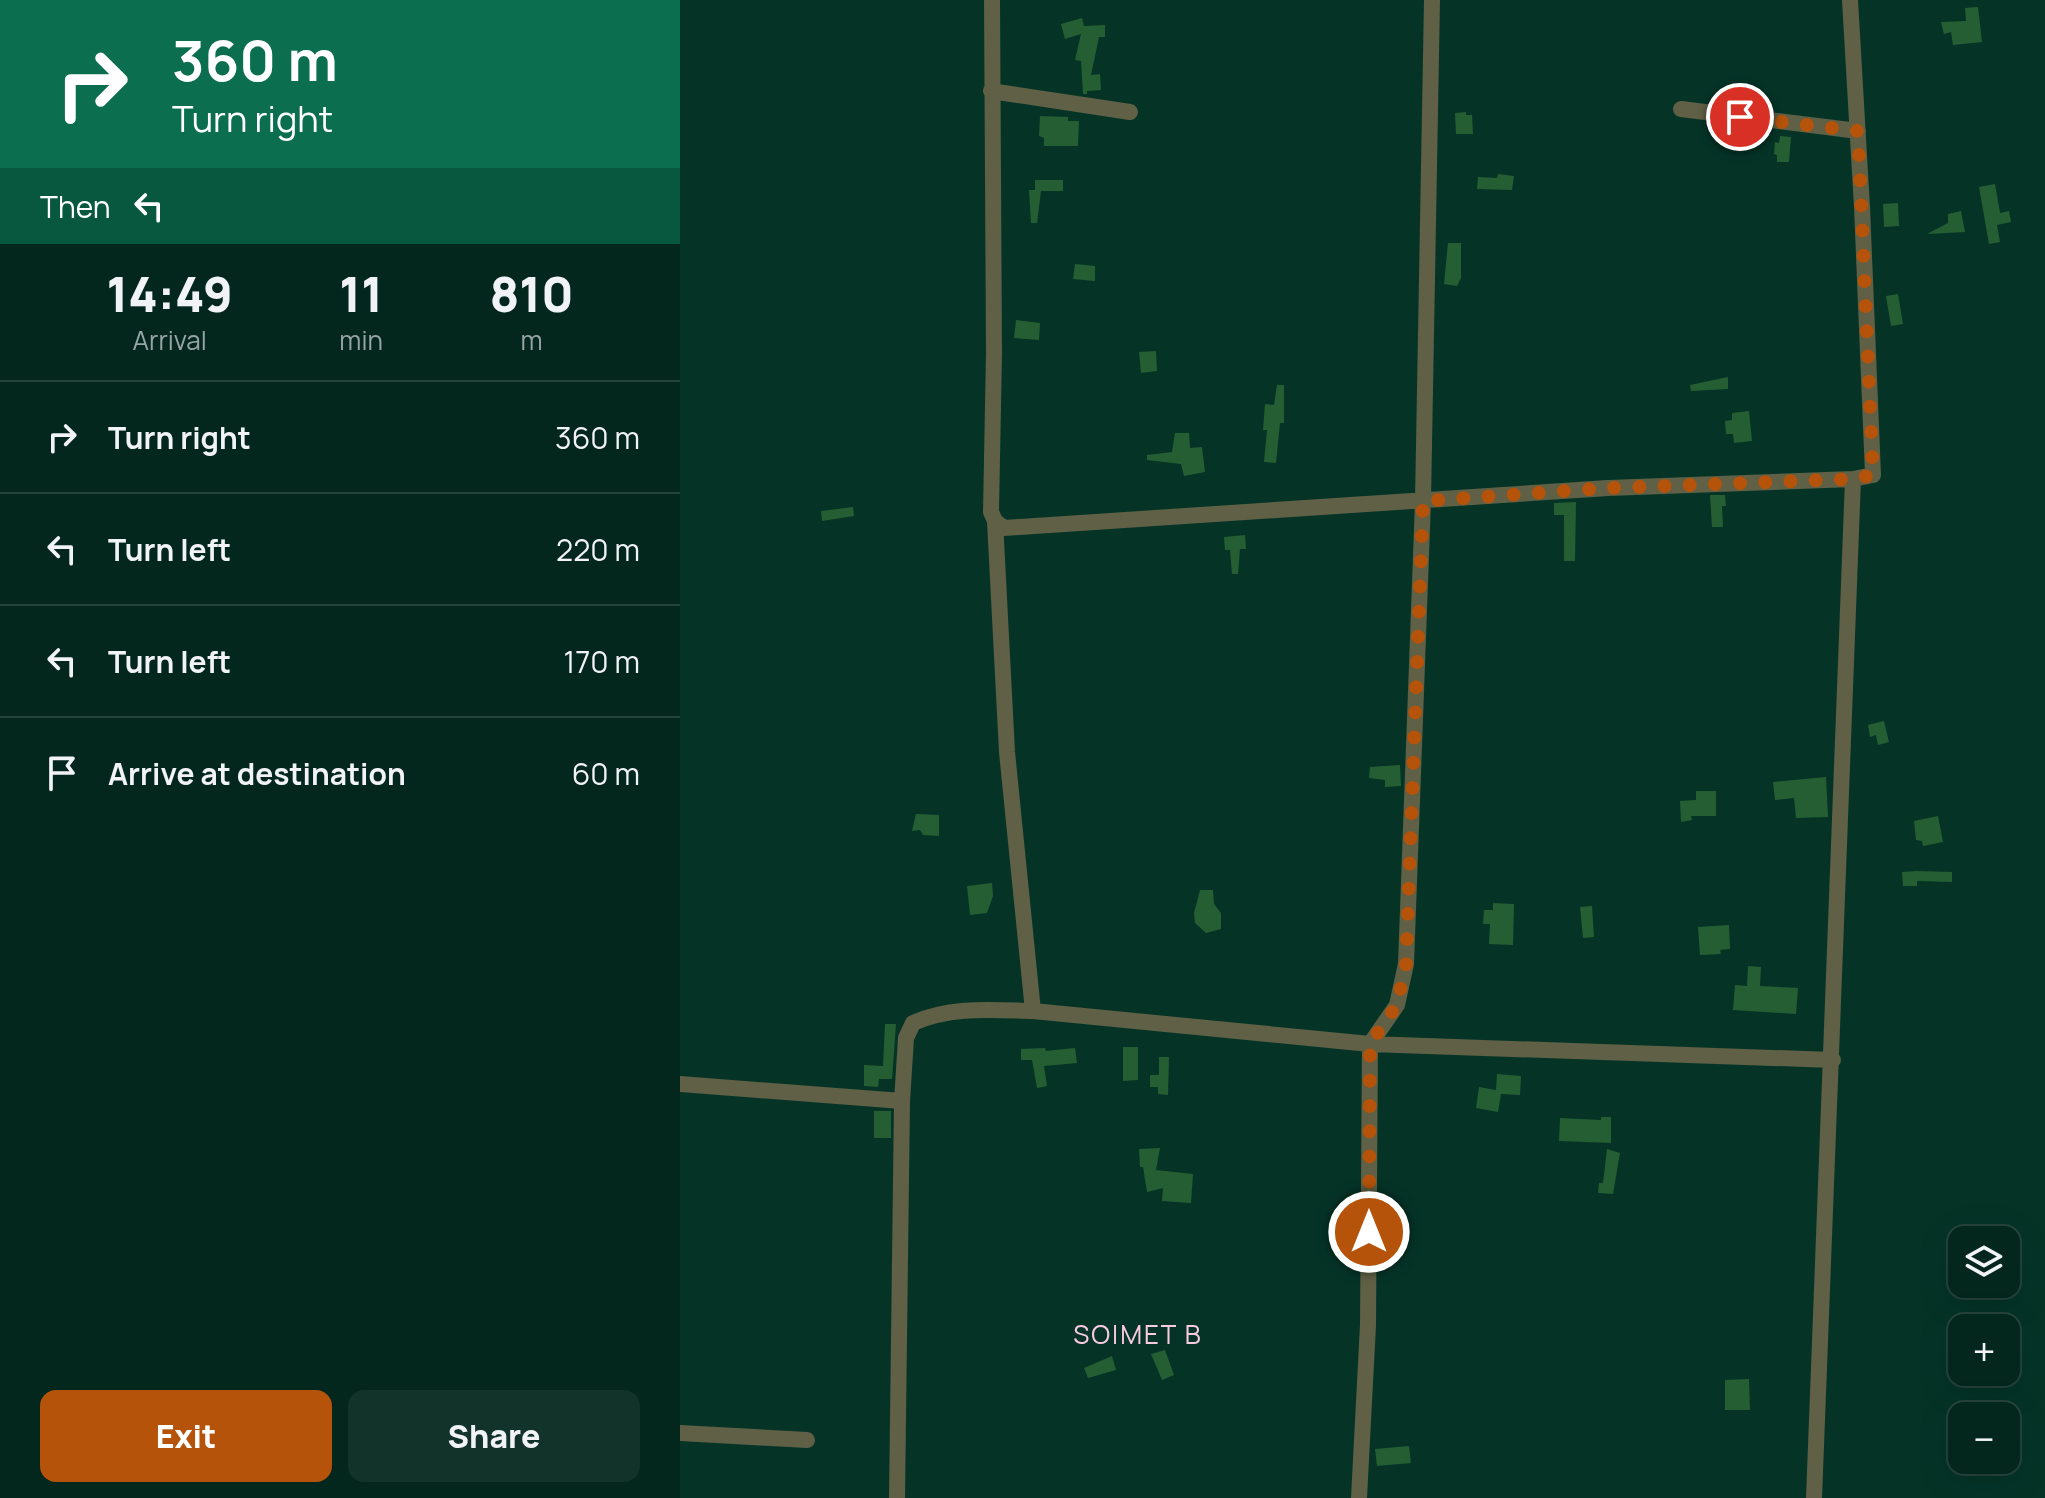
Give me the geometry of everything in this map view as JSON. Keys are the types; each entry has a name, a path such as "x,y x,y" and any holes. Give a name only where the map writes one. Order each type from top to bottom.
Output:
{"street":[{"path":"992,0 994,353 991,512 995,521 1007,752 1033,1011"},
{"path":"1359,1498 1368,1325 1370,1044 1397,1005 1406,964 1423,501 1432,0"},
{"path":"995,521 1004,528 1608,488 1853,479 1873,475 1850,0"},
{"path":"991,91 1130,112"},
{"path":"1681,109 1858,131"},
{"path":"1814,1498 1853,479"},
{"path":"897,1498 902,1101 906,1038 913,1023 932,1014 971,1010 1033,1011 1370,1044 1833,1060"},
{"path":"680,1084 902,1101"},
{"path":"680,1433 807,1440"}],"building":[{"path":"1978,7 1982,42 1953,45 1951,32 1944,34 1941,22 1966,21 1965,8"},
{"path":"1082,18 1084,26 1105,25 1105,37 1099,37 1091,75 1100,74 1101,90 1087,91 1087,94 1083,94 1081,61 1075,60 1081,34 1065,39 1061,24"},
{"path":"1466,112 1466,115 1472,115 1473,134 1456,134 1455,113"},
{"path":"1040,116 1068,117 1068,121 1079,121 1078,146 1044,146 1044,138 1039,136"},
{"path":"1780,136 1791,137 1789,162 1777,162 1777,155 1774,154 1775,142 1779,143"},
{"path":"1498,174 1514,176 1512,190 1477,189 1478,177 1497,178"},
{"path":"1035,180 1063,180 1063,191 1041,191 1037,223 1031,223 1029,190 1035,190"},
{"path":"1995,184 2000,213 2009,211 2011,222 1997,225 2000,242 1989,244 1979,187"},
{"path":"1898,203 1899,226 1884,227 1883,204"},
{"path":"1961,211 1965,232 1927,234 1948,223 1948,214"},
{"path":"1448,243 1461,243 1461,278 1457,286 1444,284"},
{"path":"1075,264 1095,266 1095,281 1073,279"},
{"path":"1898,294 1903,324 1891,326 1886,296"},
{"path":"1016,320 1040,323 1039,340 1014,338"},
{"path":"1156,351 1157,371 1141,373 1139,352"},
{"path":"1728,377 1728,389 1691,391 1690,385"},
{"path":"1277,385 1284,385 1284,423 1280,423 1276,463 1264,462 1267,430 1263,430 1265,404 1274,405"},
{"path":"1749,411 1752,441 1734,443 1733,434 1726,434 1725,421 1732,420 1732,413"},
{"path":"1175,433 1189,433 1190,448 1202,447 1205,472 1184,476 1181,464 1147,460 1147,455 1172,452"},
{"path":"1710,495 1725,495 1723,527 1712,527"},
{"path":"1576,502 1575,561 1564,561 1564,515 1554,515 1554,503"},
{"path":"853,507 854,516 822,521 821,511"},
{"path":"1245,535 1246,549 1240,549 1238,574 1232,574 1230,550 1225,550 1224,537"},
{"path":"1884,721 1889,742 1878,745 1876,735 1870,737 1868,725"},
{"path":"1400,765 1401,786 1385,787 1385,780 1369,778 1370,767"},
{"path":"1826,777 1828,817 1796,818 1794,798 1775,800 1773,782"},
{"path":"1696,791 1716,791 1716,816 1691,816 1692,820 1681,822 1680,801 1696,800"},
{"path":"916,814 939,815 939,836 923,835 920,830 912,831"},
{"path":"1938,816 1943,842 1923,846 1922,841 1916,840 1914,821"},
{"path":"1902,872 1952,872 1952,882 1917,881 1917,886 1903,886"},
{"path":"992,883 993,896 987,913 970,915 967,886"},
{"path":"1200,890 1213,890 1214,904 1221,913 1221,929 1206,933 1195,923 1194,913"},
{"path":"1493,903 1514,904 1513,945 1489,944 1490,924 1483,924 1484,910 1493,910"},
{"path":"1592,906 1594,937 1583,938 1580,907"},
{"path":"1729,925 1730,949 1720,950 1721,954 1700,955 1698,927"},
{"path":"1748,966 1761,967 1760,986 1798,988 1796,1014 1733,1010 1735,985 1747,986"},
{"path":"885,1024 896,1024 892,1079 879,1079 878,1087 864,1086 864,1065 883,1066"},
{"path":"1123,1047 1138,1047 1138,1080 1123,1081"},
{"path":"1045,1048 1046,1051 1075,1048 1077,1063 1044,1066 1047,1086 1037,1088 1032,1060 1021,1060 1021,1049"},
{"path":"1159,1057 1169,1057 1168,1095 1158,1094 1158,1087 1150,1087 1150,1075 1159,1075"},
{"path":"1497,1074 1521,1076 1520,1095 1501,1094 1498,1112 1476,1108 1479,1087 1496,1090"},
{"path":"874,1111 891,1111 891,1138 874,1138"},
{"path":"1601,1117 1611,1117 1611,1143 1559,1141 1560,1118 1601,1120"},
{"path":"1160,1148 1156,1170 1193,1174 1191,1203 1162,1201 1163,1188 1147,1192 1139,1149"},
{"path":"1607,1149 1620,1153 1613,1194 1598,1193 1599,1183 1603,1183"},
{"path":"1165,1350 1174,1375 1162,1380 1151,1354"},
{"path":"1112,1356 1116,1370 1088,1378 1084,1368"},
{"path":"1749,1379 1750,1410 1725,1410 1725,1380"},
{"path":"1409,1446 1411,1463 1377,1466 1375,1449"}],"district":[{"name":"SOIMET B","path":"1138,1334"}],"route":[{"path":"1369,1232 1370,1044 1397,1005 1406,964 1423,501 1608,488 1853,479 1873,475 1858,131 1740,117"}]}
